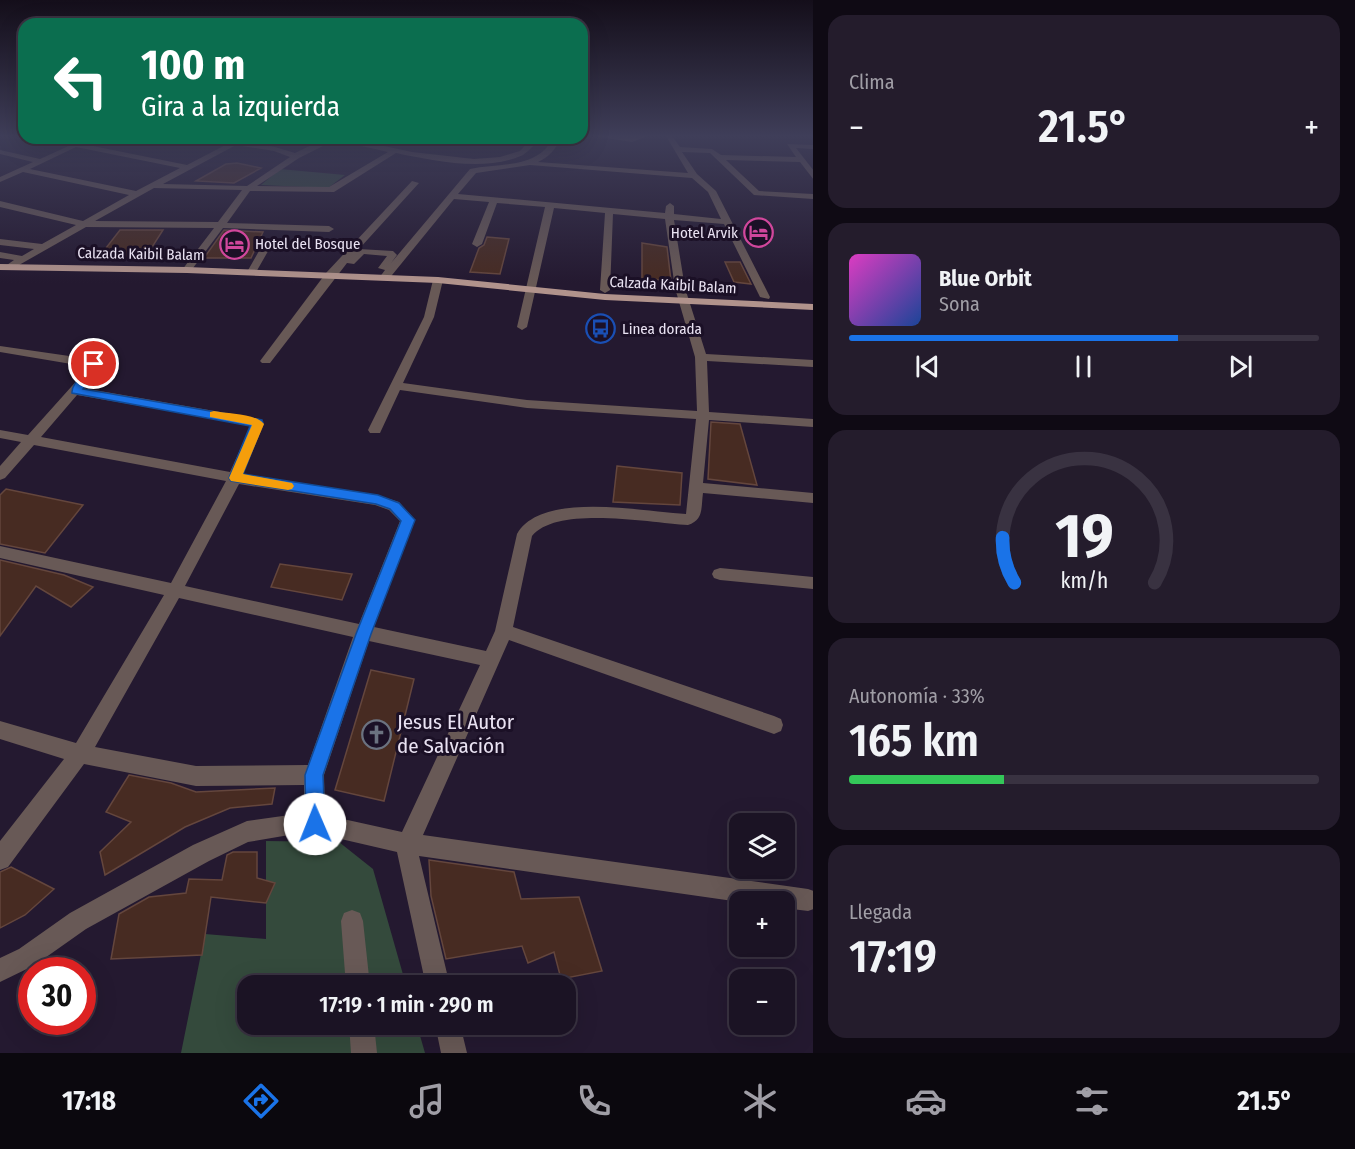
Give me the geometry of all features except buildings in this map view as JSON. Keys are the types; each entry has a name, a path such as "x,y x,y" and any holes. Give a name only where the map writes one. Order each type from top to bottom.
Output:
{"main road":[{"name":"Calzada Kaibil Balam","path":"4,267 187,270 438,280 553,293 683,298 813,307"},
{"name":"Calzada Kaibil Balam","path":"532,289 553,287 605,290 683,298 813,299"}],"street":[{"path":"95,185 137,194"},
{"path":"187,270 248,189 254,185"},
{"path":"4,267 23,259 152,186 331,190 339,185"},
{"path":"266,361 335,275 413,185"},
{"path":"379,278 461,185"},
{"path":"705,185 712,191 765,297"},
{"path":"749,185 757,193 813,197"},
{"path":"451,196 728,222"},
{"path":"477,244 494,200"},
{"path":"0,204 83,224 329,229"},
{"path":"522,327 550,206"},
{"path":"435,975 408,855 408,844 504,631 525,534 534,524 548,517 574,512 688,520 693,517 703,414 701,357 683,298 669,217 670,206"},
{"path":"605,290 609,212"},
{"path":"0,238 42,247"},
{"path":"252,272 266,246"},
{"path":"350,259 362,251 390,253 391,260 379,278"},
{"path":"0,255 23,259"},
{"path":"375,430 429,317 438,280"},
{"path":"0,349 94,364 95,367 0,475"},
{"path":"701,357 813,364"},
{"path":"396,386 527,404 813,423"},
{"path":"0,860 80,754 176,590 235,478 258,424 76,391"},
{"path":"0,435 235,478 378,500 394,506 408,520 363,634 314,775 315,824"},
{"path":"695,488 813,498"},
{"path":"0,552 363,634 490,660"},
{"path":"720,574 813,584"},
{"path":"504,631 774,725"},
{"path":"0,730 80,754 196,776 314,775"},
{"path":"0,970 27,957 78,921 201,852 247,832 301,823 408,844 808,900"},
{"path":"352,921 357,975"},
{"path":"362,1035 364,1053"},
{"path":"450,1035 454,1053"}],"green space":[{"path":"264,185 332,185 328,188"},
{"path":"266,841 339,842 373,869 403,975 237,975 237,1035 420,1035 425,1053 181,1053 205,934 266,939"}],"slow traffic":[{"path":"214,415 258,424 235,478 288,486"}],"place":[{"name":"Hotel Arvik","path":"759,233"},
{"name":"Hotel del Bosque","path":"234,244"},
{"name":"Linea dorada","path":"601,329"},
{"name":"Jesus El Autor de Salvación","path":"376,734"}],"route":[{"path":"94,364 96,366 76,391 257,423 235,478 378,500 394,506 408,520 363,634 314,775 315,824"}]}
